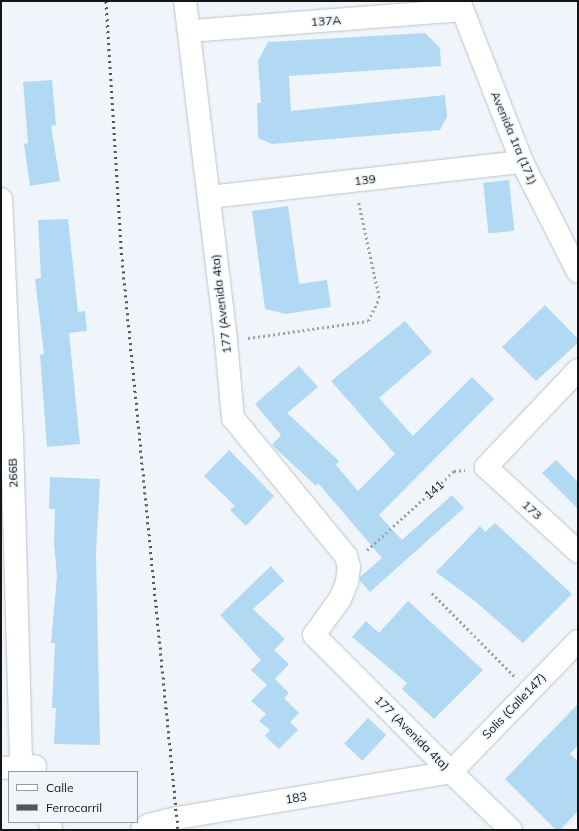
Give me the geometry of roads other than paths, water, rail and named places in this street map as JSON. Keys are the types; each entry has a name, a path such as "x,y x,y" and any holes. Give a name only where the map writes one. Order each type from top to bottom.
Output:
{"street":[{"name":"177 (Avenida 4ta)","path":"185,1 190,31 226,341 233,418 340,546 349,567 340,599 314,636 511,830"},
{"name":"137A","path":"190,31 461,6"},
{"name":"Avenida 1ra (171)","path":"461,6 522,162 577,267"},
{"name":"139","path":"209,197 522,162"},
{"name":"266B","path":"1,199 6,437 20,746 24,769"},
{"name":"173","path":"578,370 486,467 578,552"},
{"name":"Solis (Calle147)","path":"451,772 578,641"},
{"name":"183","path":"142,830 149,825 177,818 451,772"}],"railway":[{"path":"106,1 122,259 178,830"}]}
